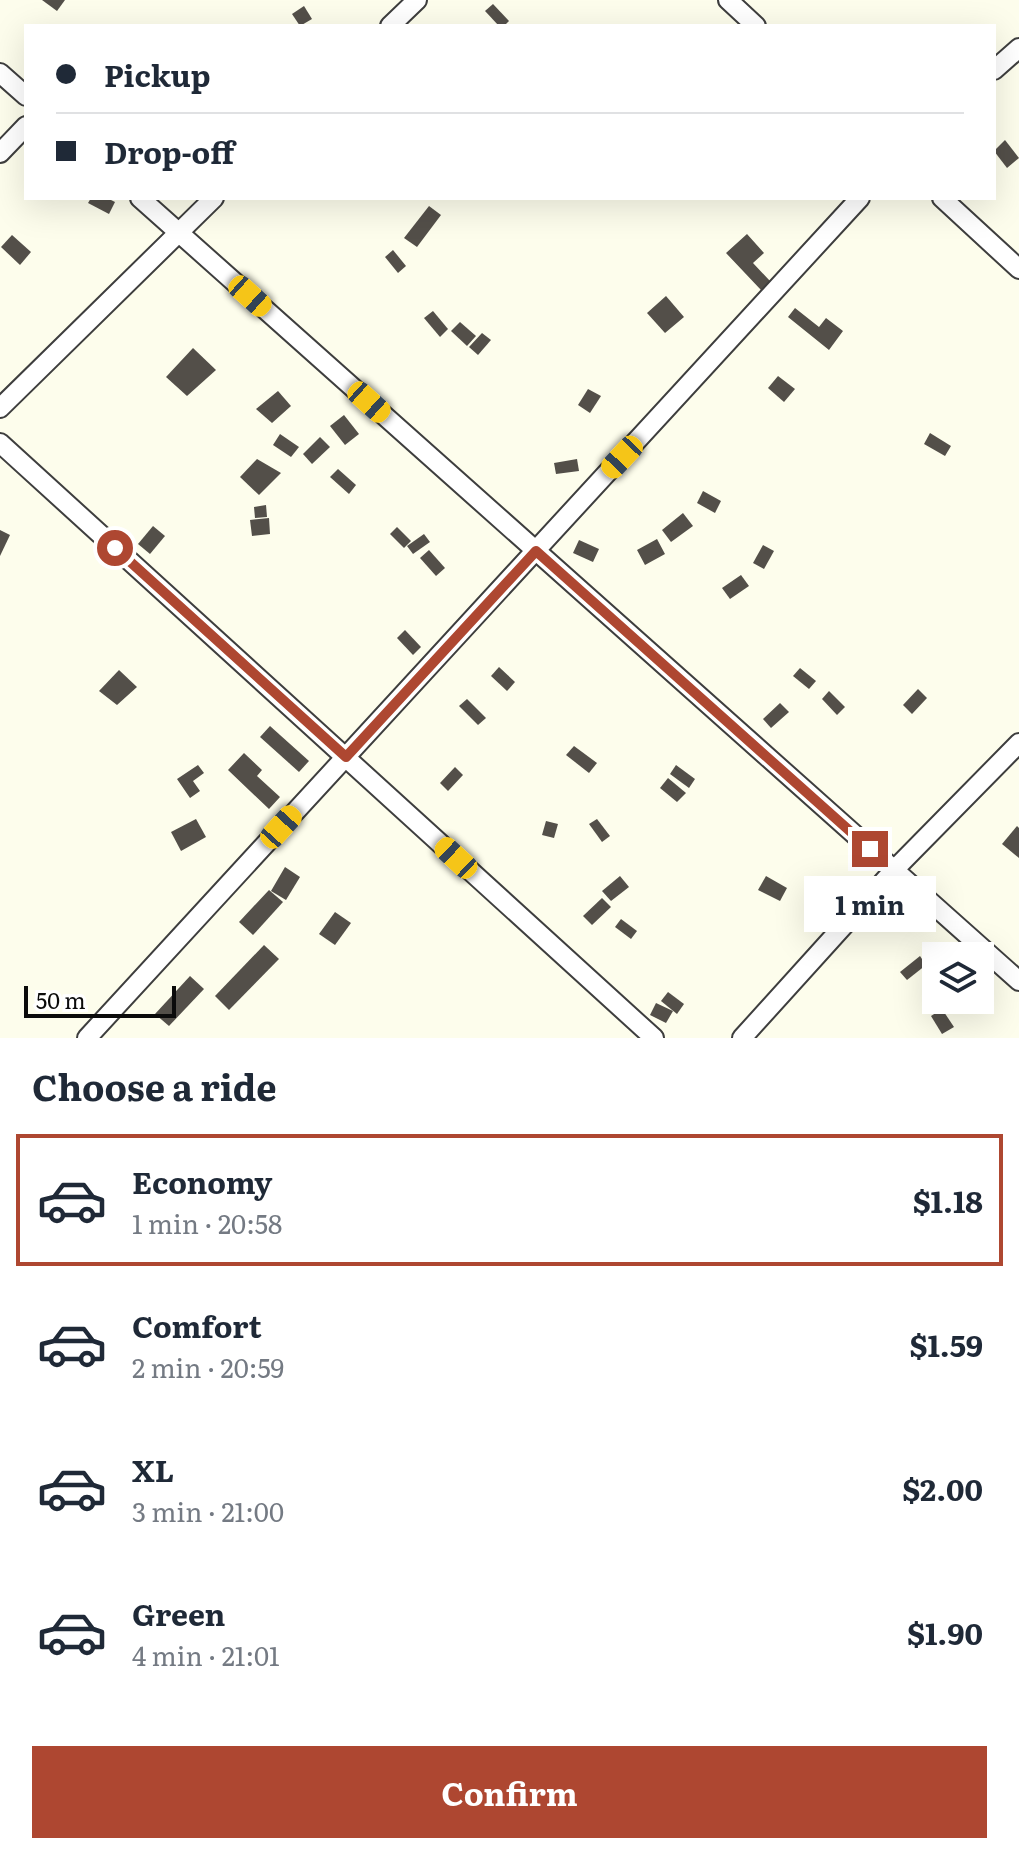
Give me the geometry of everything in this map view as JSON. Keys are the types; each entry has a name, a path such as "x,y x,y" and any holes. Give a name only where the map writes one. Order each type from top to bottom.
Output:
{"street":[{"path":"392,24 417,0"},
{"path":"728,0 754,24"},
{"path":"996,68 1019,48"},
{"path":"0,73 24,94"},
{"path":"0,153 24,128"},
{"path":"142,200 1019,981"},
{"path":"0,408 212,200"},
{"path":"87,1038 858,200"},
{"path":"944,200 1019,269"},
{"path":"0,443 654,1038"},
{"path":"742,1038 894,870 1019,743"}],"building":[{"path":"42,0 65,0 57,11"},
{"path":"493,4 509,21 497,24 485,11"},
{"path":"304,6 312,19 299,24 292,14"},
{"path":"1005,140 1019,158 1007,168 996,149"},
{"path":"90,200 115,202 109,214 88,203"},
{"path":"429,206 441,215 417,247 404,238"},
{"path":"747,234 764,253 753,263 770,281 761,290 726,253"},
{"path":"12,235 31,252 20,265 1,247"},
{"path":"393,250 406,266 398,273 385,257"},
{"path":"666,296 684,317 665,333 647,313"},
{"path":"795,308 819,327 826,318 843,331 829,350 788,317"},
{"path":"433,311 448,329 440,337 424,318"},
{"path":"460,322 476,336 467,346 451,331"},
{"path":"482,333 491,340 478,355 469,347"},
{"path":"193,348 216,370 187,396 166,377"},
{"path":"778,376 795,389 784,402 768,388"},
{"path":"588,389 601,396 590,413 578,405"},
{"path":"278,391 291,406 272,423 256,409"},
{"path":"344,415 359,434 345,445 330,426"},
{"path":"930,433 951,446 945,456 924,444"},
{"path":"280,434 299,447 291,457 273,445"},
{"path":"320,437 330,447 312,464 303,454"},
{"path":"257,459 281,473 259,495 240,477"},
{"path":"577,459 579,471 556,474 554,463"},
{"path":"338,469 356,485 349,494 330,477"},
{"path":"703,491 721,501 715,513 697,503"},
{"path":"266,505 267,517 255,518 254,507"},
{"path":"683,513 693,526 671,542 662,530"},
{"path":"269,518 270,534 252,536 250,520"},
{"path":"153,526 165,536 150,554 138,544"},
{"path":"397,527 411,541 404,548 390,534"},
{"path":"0,530 10,535 0,556"},
{"path":"424,534 430,542 413,554 407,546"},
{"path":"657,539 665,554 645,565 637,550"},
{"path":"579,540 599,549 593,562 573,553"},
{"path":"763,545 774,551 764,569 753,563"},
{"path":"429,550 445,568 436,576 420,558"},
{"path":"741,575 749,586 730,599 722,588"},
{"path":"405,630 421,647 413,655 397,638"},
{"path":"499,667 515,682 507,691 491,676"},
{"path":"800,668 816,681 809,689 793,676"},
{"path":"119,670 137,687 117,705 99,691"},
{"path":"918,689 927,698 912,714 903,705"},
{"path":"829,691 845,707 837,715 822,699"},
{"path":"467,699 486,718 478,725 459,706"},
{"path":"780,703 789,712 771,728 763,719"},
{"path":"270,726 309,761 299,772 260,737"},
{"path":"574,746 597,763 589,773 566,755"},
{"path":"244,753 262,770 257,776 280,797 269,809 228,770"},
{"path":"198,765 204,773 193,781 200,791 190,798 177,779"},
{"path":"676,765 695,779 689,788 670,774"},
{"path":"455,767 463,775 448,791 440,783"},
{"path":"668,778 686,793 677,802 660,788"},
{"path":"196,819 206,837 181,851 171,832"},
{"path":"597,819 610,836 602,842 589,824"},
{"path":"546,821 558,824 554,838 542,835"},
{"path":"1017,826 1019,828 1019,858 1002,844"},
{"path":"285,867 300,877 286,900 271,891"},
{"path":"620,876 629,887 611,901 602,891"},
{"path":"766,876 787,888 780,901 758,890"},
{"path":"269,890 283,902 253,935 239,922"},
{"path":"602,898 611,907 592,925 583,916"},
{"path":"335,912 351,923 335,945 319,934"},
{"path":"621,919 637,931 631,939 615,927"},
{"path":"264,945 279,959 229,1010 215,996"},
{"path":"920,956 922,968 907,980 900,972"},
{"path":"190,976 204,989 169,1026 155,1014"},
{"path":"668,992 684,1004 677,1014 661,1001"},
{"path":"656,1003 673,1011 666,1023 650,1015"},
{"path":"945,1014 954,1027 942,1034 931,1016"}],"route":[{"path":"115,548 346,757 536,551 870,849"}]}
